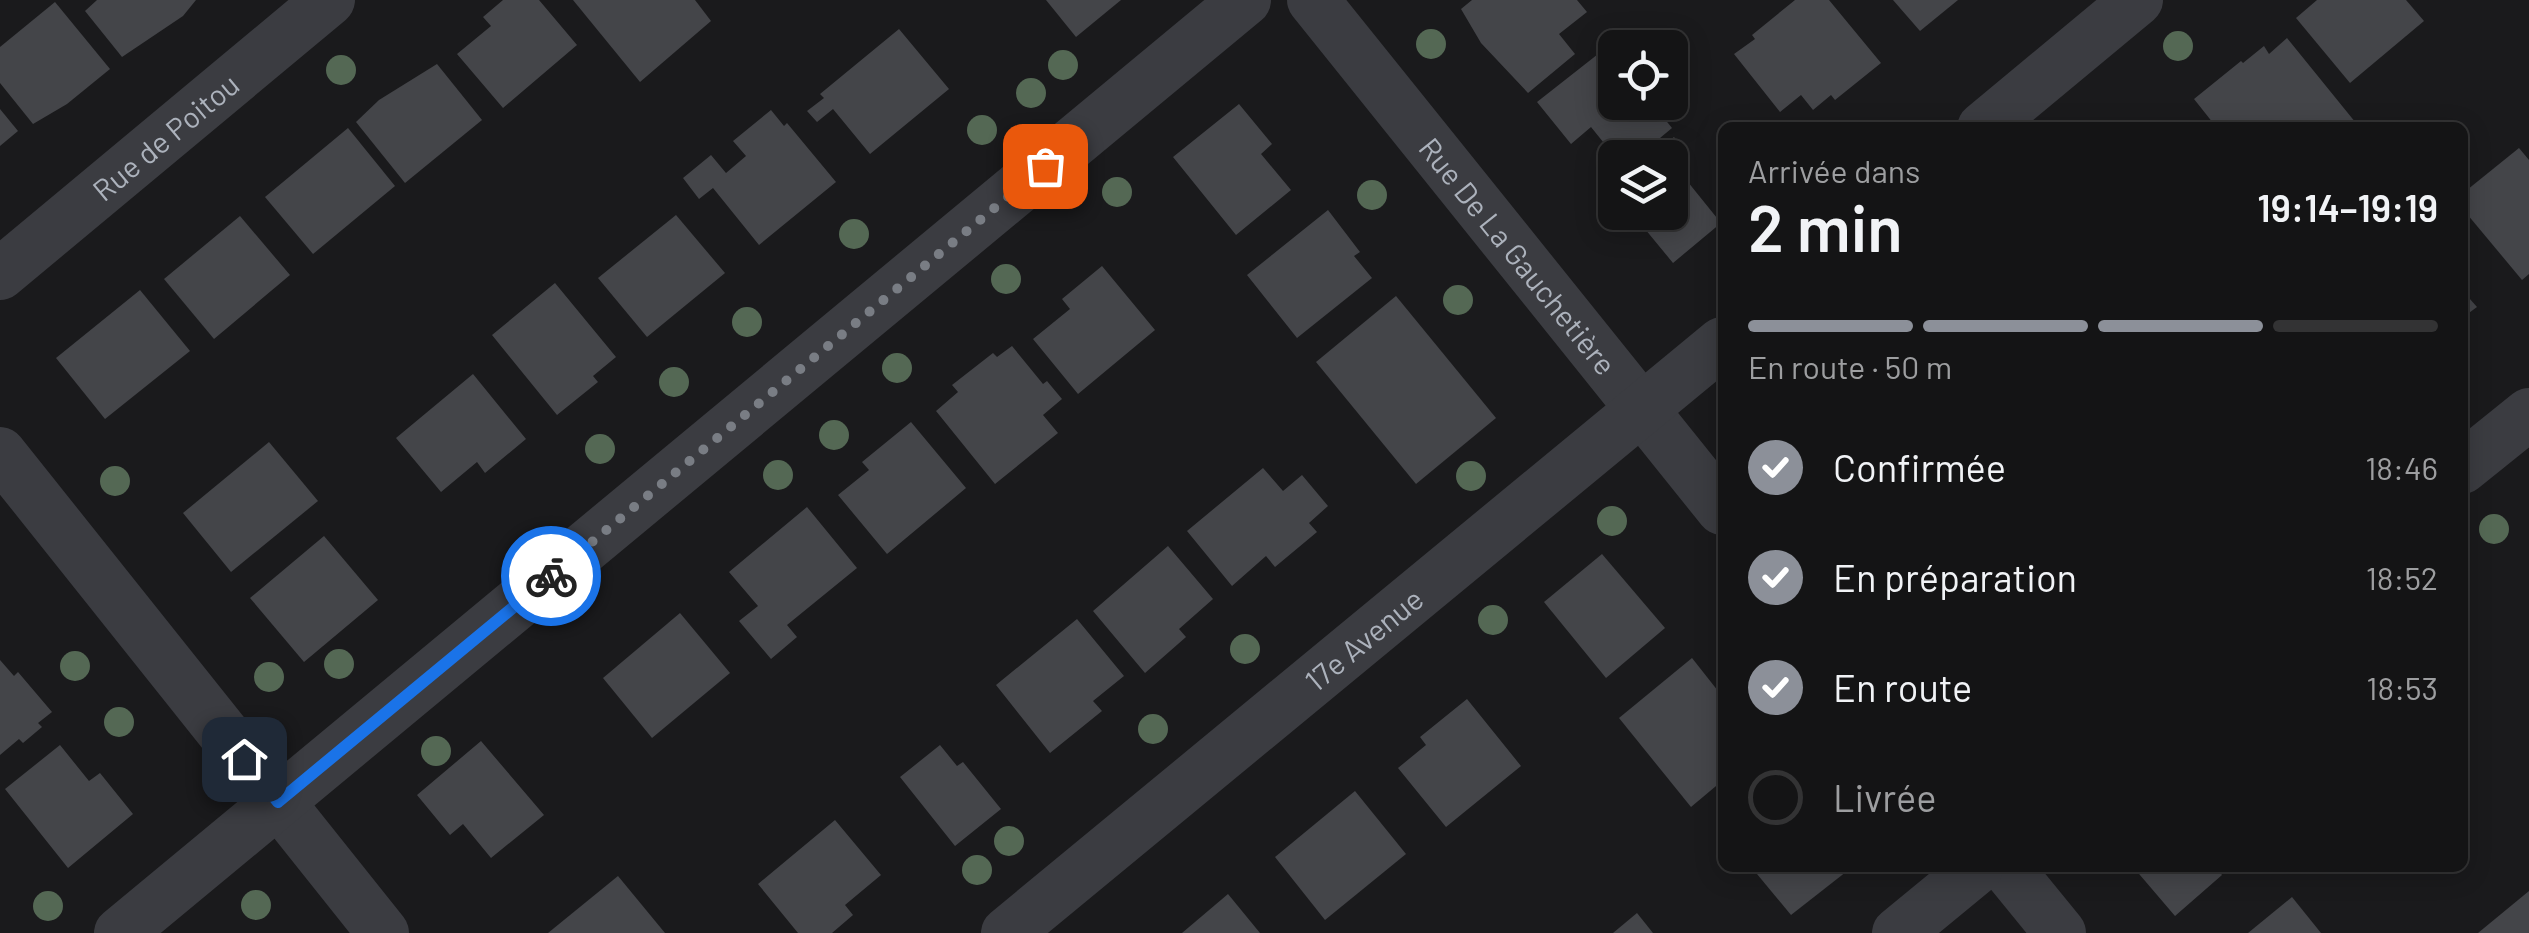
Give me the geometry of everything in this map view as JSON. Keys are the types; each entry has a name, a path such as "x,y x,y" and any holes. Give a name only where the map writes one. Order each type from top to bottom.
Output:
{"street":[{"name":"Rue de Poitou","path":"0,274 329,0"},
{"path":"120,933 1246,0"},
{"name":"Rue De La Gauchetière","path":"1312,0 1718,504"},
{"path":"1990,122 2137,0"},
{"name":"17e Avenue","path":"1007,933 1718,346"},
{"path":"2468,463 2529,414"},
{"path":"0,452 382,933"},
{"path":"1898,933 1973,872"},
{"path":"2010,872 2060,933"}],"building":[{"path":"97,0 196,0 183,16 122,57 85,11"},
{"path":"503,0 539,0 577,45 503,108 457,54 491,26 483,17"},
{"path":"573,0 695,0 711,21 640,82"},
{"path":"1046,0 1121,0 1076,37"},
{"path":"1472,0 1577,0 1587,12 1559,34 1575,54 1528,93 1481,43 1461,9"},
{"path":"1795,0 1829,0 1881,63 1835,100 1831,95 1813,110 1801,95 1780,112 1734,54"},
{"path":"1893,0 1958,0 1920,31"},
{"path":"2317,0 2406,0 2424,21 2350,83 2296,18"},
{"path":"55,2 110,69 67,104 33,124 0,83 0,47"},
{"path":"899,29 949,89 870,154 833,109 817,122 807,111 824,98 820,94"},
{"path":"2287,38 2355,122 2212,122 2194,99 2264,46 2269,54"},
{"path":"1598,54 1598,120 1666,120 1672,128 1658,140 1601,140 1591,127 1571,144 1537,102"},
{"path":"437,64 482,120 405,183 356,122 379,100"},
{"path":"1239,104 1272,144 1261,154 1291,190 1236,235 1173,157"},
{"path":"0,109 18,131 0,146"},
{"path":"771,110 784,126 787,123 836,182 759,245 713,188 699,199 683,178 711,155 726,173 746,156 733,141"},
{"path":"348,128 395,186 313,254 265,197"},
{"path":"2519,148 2529,160 2529,274 2522,280 2468,215 2468,189"},
{"path":"1688,182 1718,219 1718,226 1673,263 1646,230 1688,230"},
{"path":"1328,210 1360,252 1354,256 1372,278 1297,338 1247,275"},
{"path":"676,215 725,273 647,337 598,278"},
{"path":"240,216 290,275 214,339 164,279"},
{"path":"1102,266 1155,330 1078,394 1033,339 1070,309 1062,299"},
{"path":"555,283 616,357 593,376 598,382 557,415 492,335"},
{"path":"140,290 190,351 105,419 56,358"},
{"path":"1396,296 1496,418 1416,484 1316,362"},
{"path":"2468,297 2477,307 2468,314"},
{"path":"1012,346 1043,384 1047,381 1062,399 1043,415 1058,433 995,484 936,411 958,392 952,385 993,353 997,357"},
{"path":"473,374 526,439 485,473 477,462 441,492 396,438"},
{"path":"911,422 966,488 887,554 838,495 869,470 862,462"},
{"path":"269,442 318,501 231,572 183,513"},
{"path":"1263,468 1283,491 1302,475 1328,506 1309,523 1317,532 1275,567 1266,556 1232,586 1187,531"},
{"path":"807,507 857,568 787,625 797,637 771,659 739,621 758,606 729,572"},
{"path":"324,536 378,600 304,662 250,598"},
{"path":"1168,546 1213,599 1179,629 1186,637 1145,673 1093,611"},
{"path":"1602,554 1665,628 1606,678 1544,602"},
{"path":"680,613 730,673 652,738 603,678"},
{"path":"1077,619 1124,676 1093,701 1102,711 1050,753 996,685"},
{"path":"1692,658 1718,691 1718,784 1691,807 1619,718"},
{"path":"0,660 14,676 18,672 52,712 23,743 19,739 0,755"},
{"path":"1467,699 1521,766 1446,827 1398,768 1426,745 1420,737"},
{"path":"481,741 544,815 491,858 463,824 450,835 417,795"},
{"path":"60,745 89,781 100,773 133,814 68,868 5,789"},
{"path":"940,745 957,766 963,762 1001,809 955,846 900,777"},
{"path":"1355,791 1406,854 1325,920 1275,857"},
{"path":"835,820 881,875 845,905 853,915 832,933 798,933 758,884"},
{"path":"1755,872 1846,872 1791,915"},
{"path":"2137,872 2220,872 2222,875 2175,916"},
{"path":"618,876 665,933 548,933"},
{"path":"2529,891 2529,933 2478,933"},
{"path":"1228,894 1260,933 1182,933"},
{"path":"2292,897 2321,933 2248,933"},
{"path":"1637,913 1653,933 1613,933"}],"way so far":[{"path":"551,576 1045,166"}],"route":[{"path":"244,759 278,802 551,576"}]}
